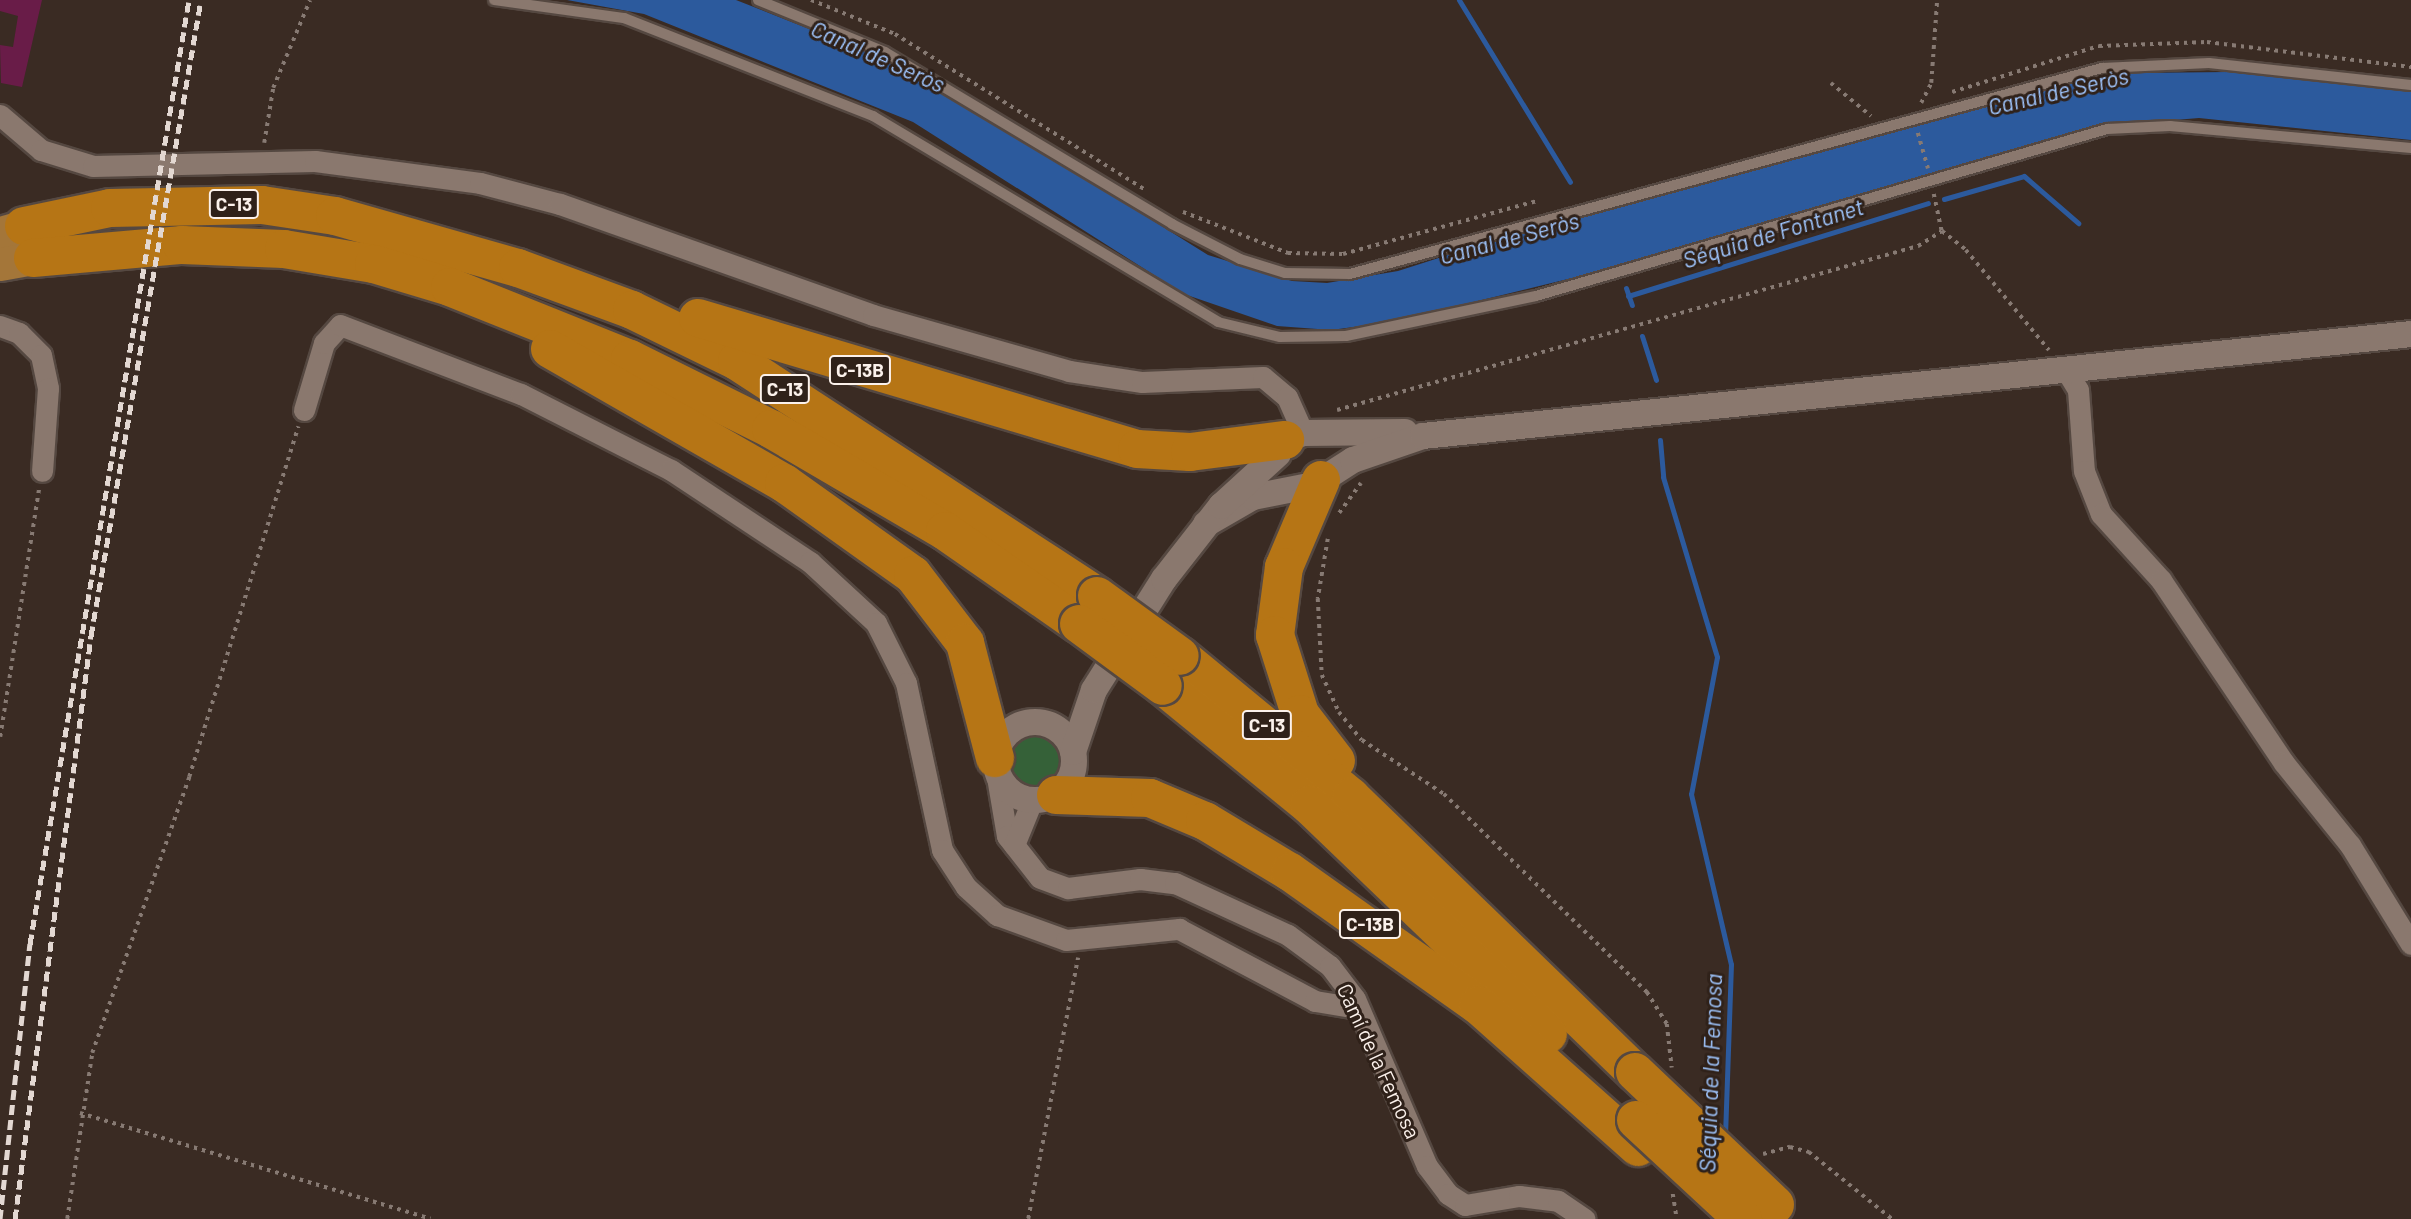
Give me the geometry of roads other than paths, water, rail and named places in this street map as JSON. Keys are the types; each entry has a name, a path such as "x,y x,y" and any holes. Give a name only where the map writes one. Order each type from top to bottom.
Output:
{"highway":[{"name":"C-13","path":"14,245 110,208 226,203 299,210 442,244 632,310 737,360 1350,797 1635,1072 1769,1214"},
{"name":"C-13B","path":"442,244 572,272 777,345 1120,445 1180,452 1296,437"},
{"name":"C-13","path":"14,245 233,246 387,267 524,313 630,359 868,484 1088,610"},
{"path":"233,246 389,284 499,324 659,409 834,516 914,575 948,613 971,659 995,764"},
{"path":"1314,480 1276,599 1277,651 1289,690 1317,740 1509,948"},
{"name":"C-13","path":"1172,671 1369,860 1637,1133 1769,1214"},
{"name":"C-13B","path":"1044,798 1150,798 1245,844 1411,952 1637,1133 1718,1219"}],"street":[{"path":"0,116 41,150 81,164 272,160 371,164 516,192 873,315 1069,371 1142,382 1253,374 1280,388 1296,437 1280,473 1314,480"},
{"path":"304,410 324,343 340,325 560,412 740,513 834,580 885,637 906,683 937,837 957,876 986,906 1021,929 1093,940 1179,929 1315,1001 1358,1008"},
{"path":"0,326 19,333 41,355 48,388 42,471"},
{"path":"1014,845 1044,798 1071,776 1080,721 1110,663 1206,524 1296,437 1423,436 2411,334"},
{"path":"2066,370 2078,390 2084,471 2101,514 2161,580 2284,763 2350,845 2411,944"},
{"path":"1206,524 1244,501 1314,480 1374,452 1423,436"},
{"path":"1296,437 1327,447 1314,480"},
{"path":"1044,798 1009,791 995,764 1004,735 1072,702 1110,663"},
{"path":"1037,721 1060,731 1073,752"},
{"name":"Camí de la Femosa","path":"995,764 1004,824 1032,872 1059,886 1152,878 1208,895 1319,956 1358,1008 1427,1166 1448,1194 1465,1205 1520,1196 1558,1201 1584,1219"}],"lane":[{"path":"494,0 624,18 873,116 1218,322 1280,337 1346,336 1536,296 2107,129 2170,125 2411,148"},
{"path":"758,0 885,52 1172,224 1240,259 1285,273 1350,274 1915,122 2102,68 2209,63 2411,85"}],"water":[{"name":"Canal de Seròs","path":"567,0 736,0 910,69 1208,255 1292,281 1327,283 1398,271 1570,216 2072,82 2133,73 2229,72 2411,91 2411,140 2199,118 2103,126 1576,277 1391,322 1331,330 1277,326 1184,294 913,122 644,14"}],"waterway":[{"name":"Séquia de la Femosa","path":"1459,0 1570,182"},
{"name":"Séquia de Fontanet","path":"1944,199 2024,176 2078,223"},
{"name":"Séquia de Fontanet","path":"1628,296 1928,203"},
{"name":"Séquia de la Femosa","path":"1626,288 1632,305"},
{"name":"Séquia de la Femosa","path":"1642,336 1656,380"},
{"name":"Séquia de la Femosa","path":"1660,440 1663,477 1717,657 1691,794 1731,964 1725,1135"}],"railway":[{"path":"0,1219 30,944 189,0"},
{"path":"15,1219 91,636 201,0"}]}
